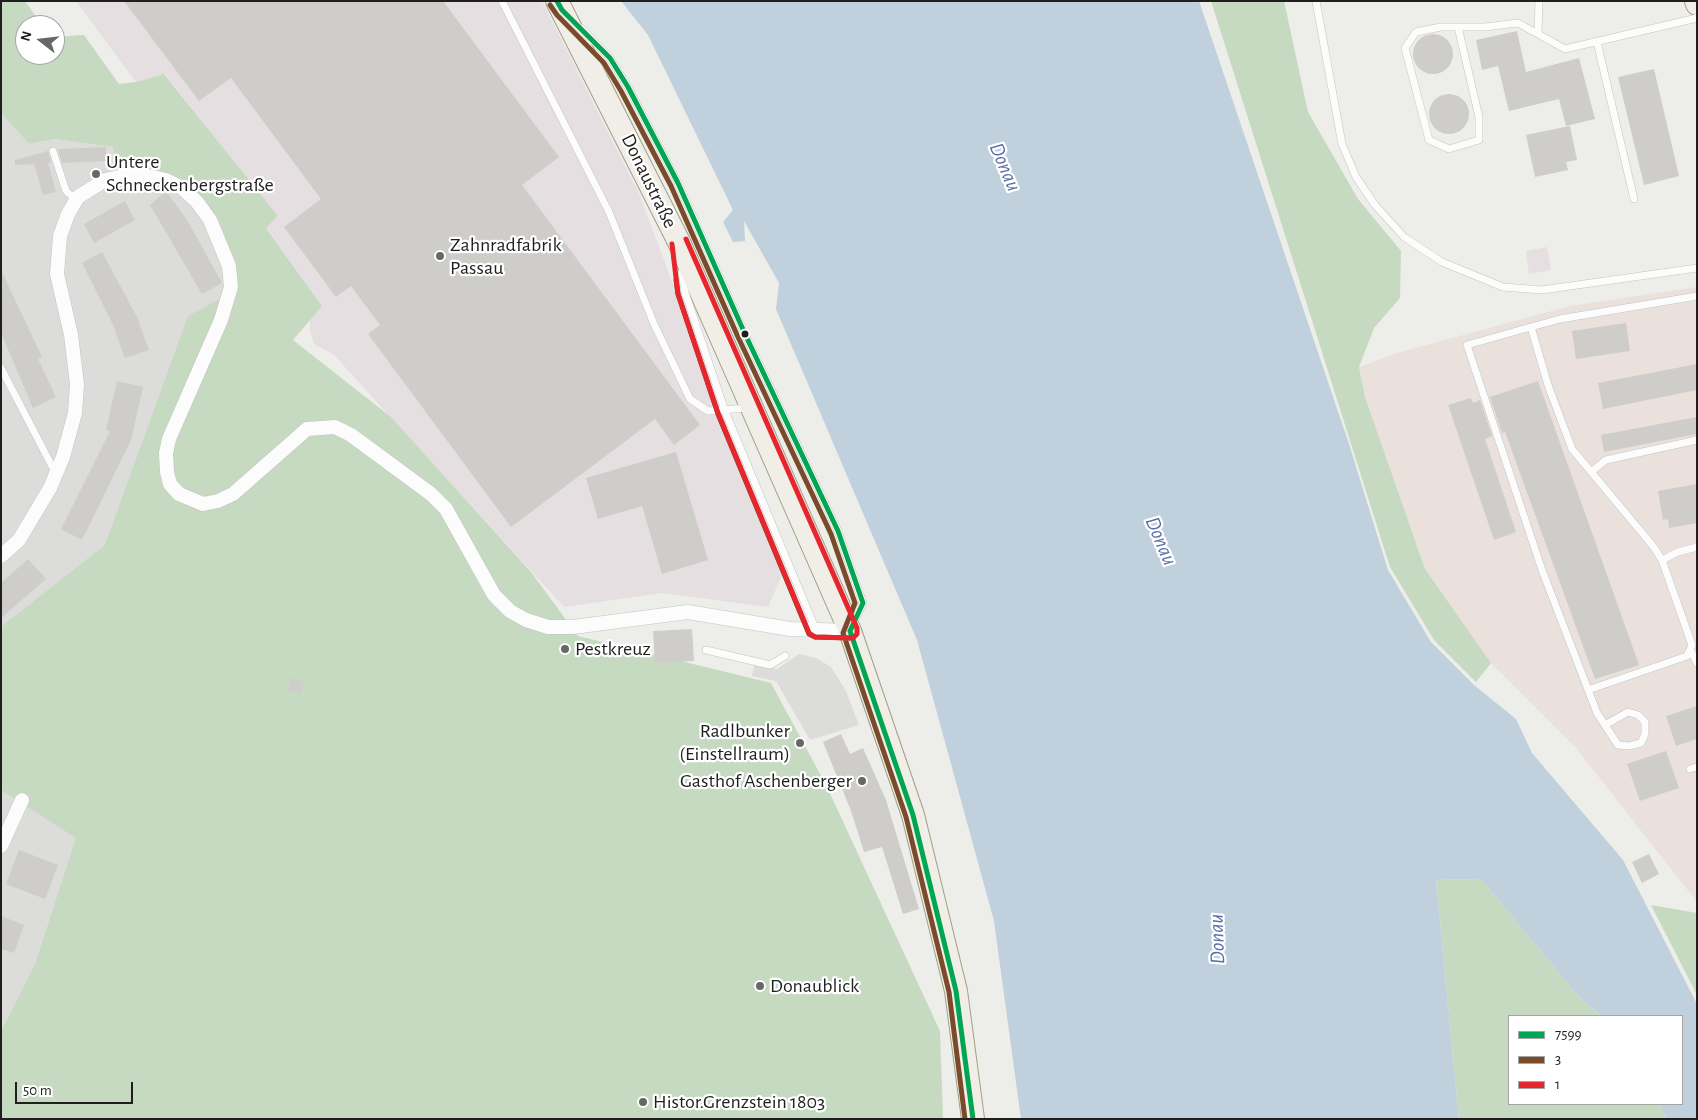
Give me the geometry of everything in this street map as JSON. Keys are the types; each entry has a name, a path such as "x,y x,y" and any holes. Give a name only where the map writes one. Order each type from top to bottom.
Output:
{"main road":[{"name":"Donaustraße","path":"559,5 679,242 850,631 915,824 956,991 973,1119"}],"street":[{"path":"1,556 24,533 56,474 75,413 77,384 71,335 57,274 60,236 68,214 76,200 86,190 113,178 144,175 166,180 182,188 197,202 210,220 229,266 231,287 227,300 207,356 174,425 166,453 170,484 179,494 203,504 218,502 233,494 307,429 321,426 335,427 351,436 431,494 446,509 494,595 510,611 526,620 548,626 573,627 688,612 781,628 850,631"},
{"path":"1,846 22,800"}],"lane":[{"path":"502,1 609,212 654,324 690,399 708,412 751,408"},
{"path":"1316,1 1342,144 1356,176 1375,205 1404,237 1442,262 1503,287 1542,290 1697,268"},
{"path":"1538,32 1539,1"},
{"name":"Donaustraße","path":"559,5 610,58 628,86 678,183 745,334 838,531 863,603 850,631"},
{"path":"1458,27 1479,118 1479,140 1449,149 1429,140 1405,48 1416,32 1441,27 1458,27 1485,27 1518,22 1538,32 1565,50 1697,18"},
{"path":"1597,42 1634,199"},
{"path":"53,151 66,191 76,200"},
{"path":"679,242 685,292 725,411 816,630"},
{"path":"1605,725 1628,712 1638,715 1645,722 1645,734 1641,743 1629,746 1618,745 1597,714 1542,570 1467,345 1560,319 1697,296"},
{"path":"1531,327 1548,385 1572,449 1653,546 1662,560 1692,645 1691,651 1687,656 1588,690"},
{"path":"1,368 56,474"},
{"path":"1591,472 1606,460 1697,440"},
{"path":"1662,560 1678,552 1697,547"},
{"path":"706,650 770,665 786,656"},
{"path":"1691,651 1697,663"}],"shaded area":[{"path":"76,1 542,1 640,196 782,575 768,607 662,593 564,607 334,355 314,344 310,331 310,317 322,306 266,227 278,217 165,74 136,82"},
{"path":"1,113 29,144 55,139 113,147 149,172 183,182 206,201 228,244 234,270 108,543 1,629"},
{"path":"1547,247 1551,270 1529,274 1526,251"},
{"path":"1697,287 1697,902 1576,748 1491,663 1425,569 1365,397 1359,367 1397,353 1570,306"},
{"path":"799,654 816,658 831,667 846,691 859,725 810,740 776,681 752,676 754,665 777,669"},
{"path":"1,790 77,837 35,964 1,1031"}],"green space":[{"path":"1,1 25,1 35,15 15,15 15,65 65,65 65,36 84,35 119,84 136,82 164,74 278,216 266,228 322,306 293,340 391,417 531,572 578,636 771,683 826,785 940,1031 943,1119 1,1119 1,1031 35,964 76,838 1,790 1,627 105,545 188,316 233,292 234,270 227,244 206,201 183,182 149,172 118,169 113,147 55,139 29,144 1,113"},
{"path":"1211,1 1284,1 1308,112 1358,199 1401,251 1400,298 1374,328 1359,367 1365,397 1425,569 1491,663 1476,682 1434,640 1390,567"},
{"path":"1481,879 1579,997 1600,1015 1508,1015 1508,1105 1660,1105 1667,1119 1459,1119 1436,880"},
{"path":"1651,905 1697,913 1697,995"}],"water":[{"name":"Donau","path":"621,1 1199,1 1349,444 1388,570 1431,642 1474,685 1516,719 1532,753 1623,860 1697,1004 1697,1119 1667,1119 1660,1105 1683,1105 1683,1015 1600,1015 1579,997 1481,879 1436,880 1459,1119 1021,1119 994,921 917,640 776,309 779,283 744,221 745,241 733,242 723,222 733,210 648,35"}],"building":[{"name":"Zahnradfabrik Passau","path":"124,1 443,1 559,157 522,185 700,425 674,445 655,419 511,527 368,334 380,325 351,286 336,297 284,227 321,199 231,78 199,101"},
{"path":"1517,31 1526,72 1579,58 1595,119 1566,126 1559,99 1509,111 1498,66 1482,70 1476,40"},
{"path":"1437,34 1444,37 1450,43 1453,54 1452,62 1444,71 1437,74 1429,74 1422,71 1414,62 1413,50 1416,43 1425,35"},
{"path":"1654,69 1679,176 1644,185 1618,77"},
{"path":"1453,94 1460,97 1466,103 1469,114 1468,122 1460,131 1453,134 1445,134 1438,131 1430,122 1429,110 1432,103 1441,95"},
{"path":"1570,126 1577,160 1566,162 1568,170 1535,177 1526,135"},
{"path":"106,147 106,161 62,163 58,149"},
{"path":"48,151 51,163 48,163 56,192 43,195 34,164 15,165 15,160"},
{"path":"166,191 187,220 222,283 202,294 150,205"},
{"path":"125,201 135,220 94,243 84,224"},
{"path":"102,252 137,317 149,350 125,358 113,325 82,263"},
{"path":"1,270 42,357 38,359 56,397 33,408 1,333"},
{"path":"1626,323 1630,351 1576,359 1572,331"},
{"path":"1697,364 1697,390 1603,409 1598,383"},
{"path":"117,381 143,387 131,440 82,540 61,529 110,431 106,430"},
{"path":"1538,381 1639,665 1595,679 1505,432 1502,433 1490,397"},
{"path":"1471,398 1473,403 1480,400 1492,436 1485,439 1516,532 1494,540 1448,405"},
{"path":"1697,417 1697,434 1604,452 1601,435"},
{"path":"676,452 708,560 662,574 642,506 598,519 586,478"},
{"path":"1697,484 1697,523 1669,528 1668,519 1663,520 1658,491"},
{"path":"28,559 46,579 1,618 1,583"},
{"path":"692,629 694,661 655,663 653,631"},
{"path":"291,678 304,682 300,694 287,690"},
{"path":"1697,706 1697,739 1676,746 1666,716"},
{"path":"841,734 850,754 863,748 886,800 919,909 903,914 882,847 864,852 851,811 823,742"},
{"path":"1666,751 1679,788 1640,801 1627,764"},
{"path":"19,850 58,865 45,899 6,884"},
{"path":"1649,854 1659,874 1642,883 1632,862"},
{"path":"1,916 24,925 14,953 1,949"}],"transit line":[{"name":"7599","path":"557,1 562,10 610,58 628,87 678,183 745,334 838,531 863,603 850,631 913,815 956,991 973,1119"},
{"name":"3","path":"550,5 557,15 604,63 621,91 671,186 738,337 831,534 855,603 843,633 906,817 949,992 965,1119"},
{"name":"1","path":"672,244 678,294 718,413 809,633 815,637 853,638 857,634 857,628 686,239"},
{"name":"3","path":"676,280 678,294 718,414 809,634 815,637 850,638"}],"place":[{"name":"Untere Schneckenbergstraße","path":"96,174"},
{"name":"Zahnradfabrik Passau","path":"440,256"},
{"name":"Pestkreuz","path":"565,649"},
{"name":"Radlbunker (Einstellraum)","path":"800,743"},
{"name":"Gasthof Aschenberger","path":"862,781"},
{"name":"Donaublick","path":"760,986"},
{"name":"Histor.Grenzstein 1803","path":"643,1102"}]}
